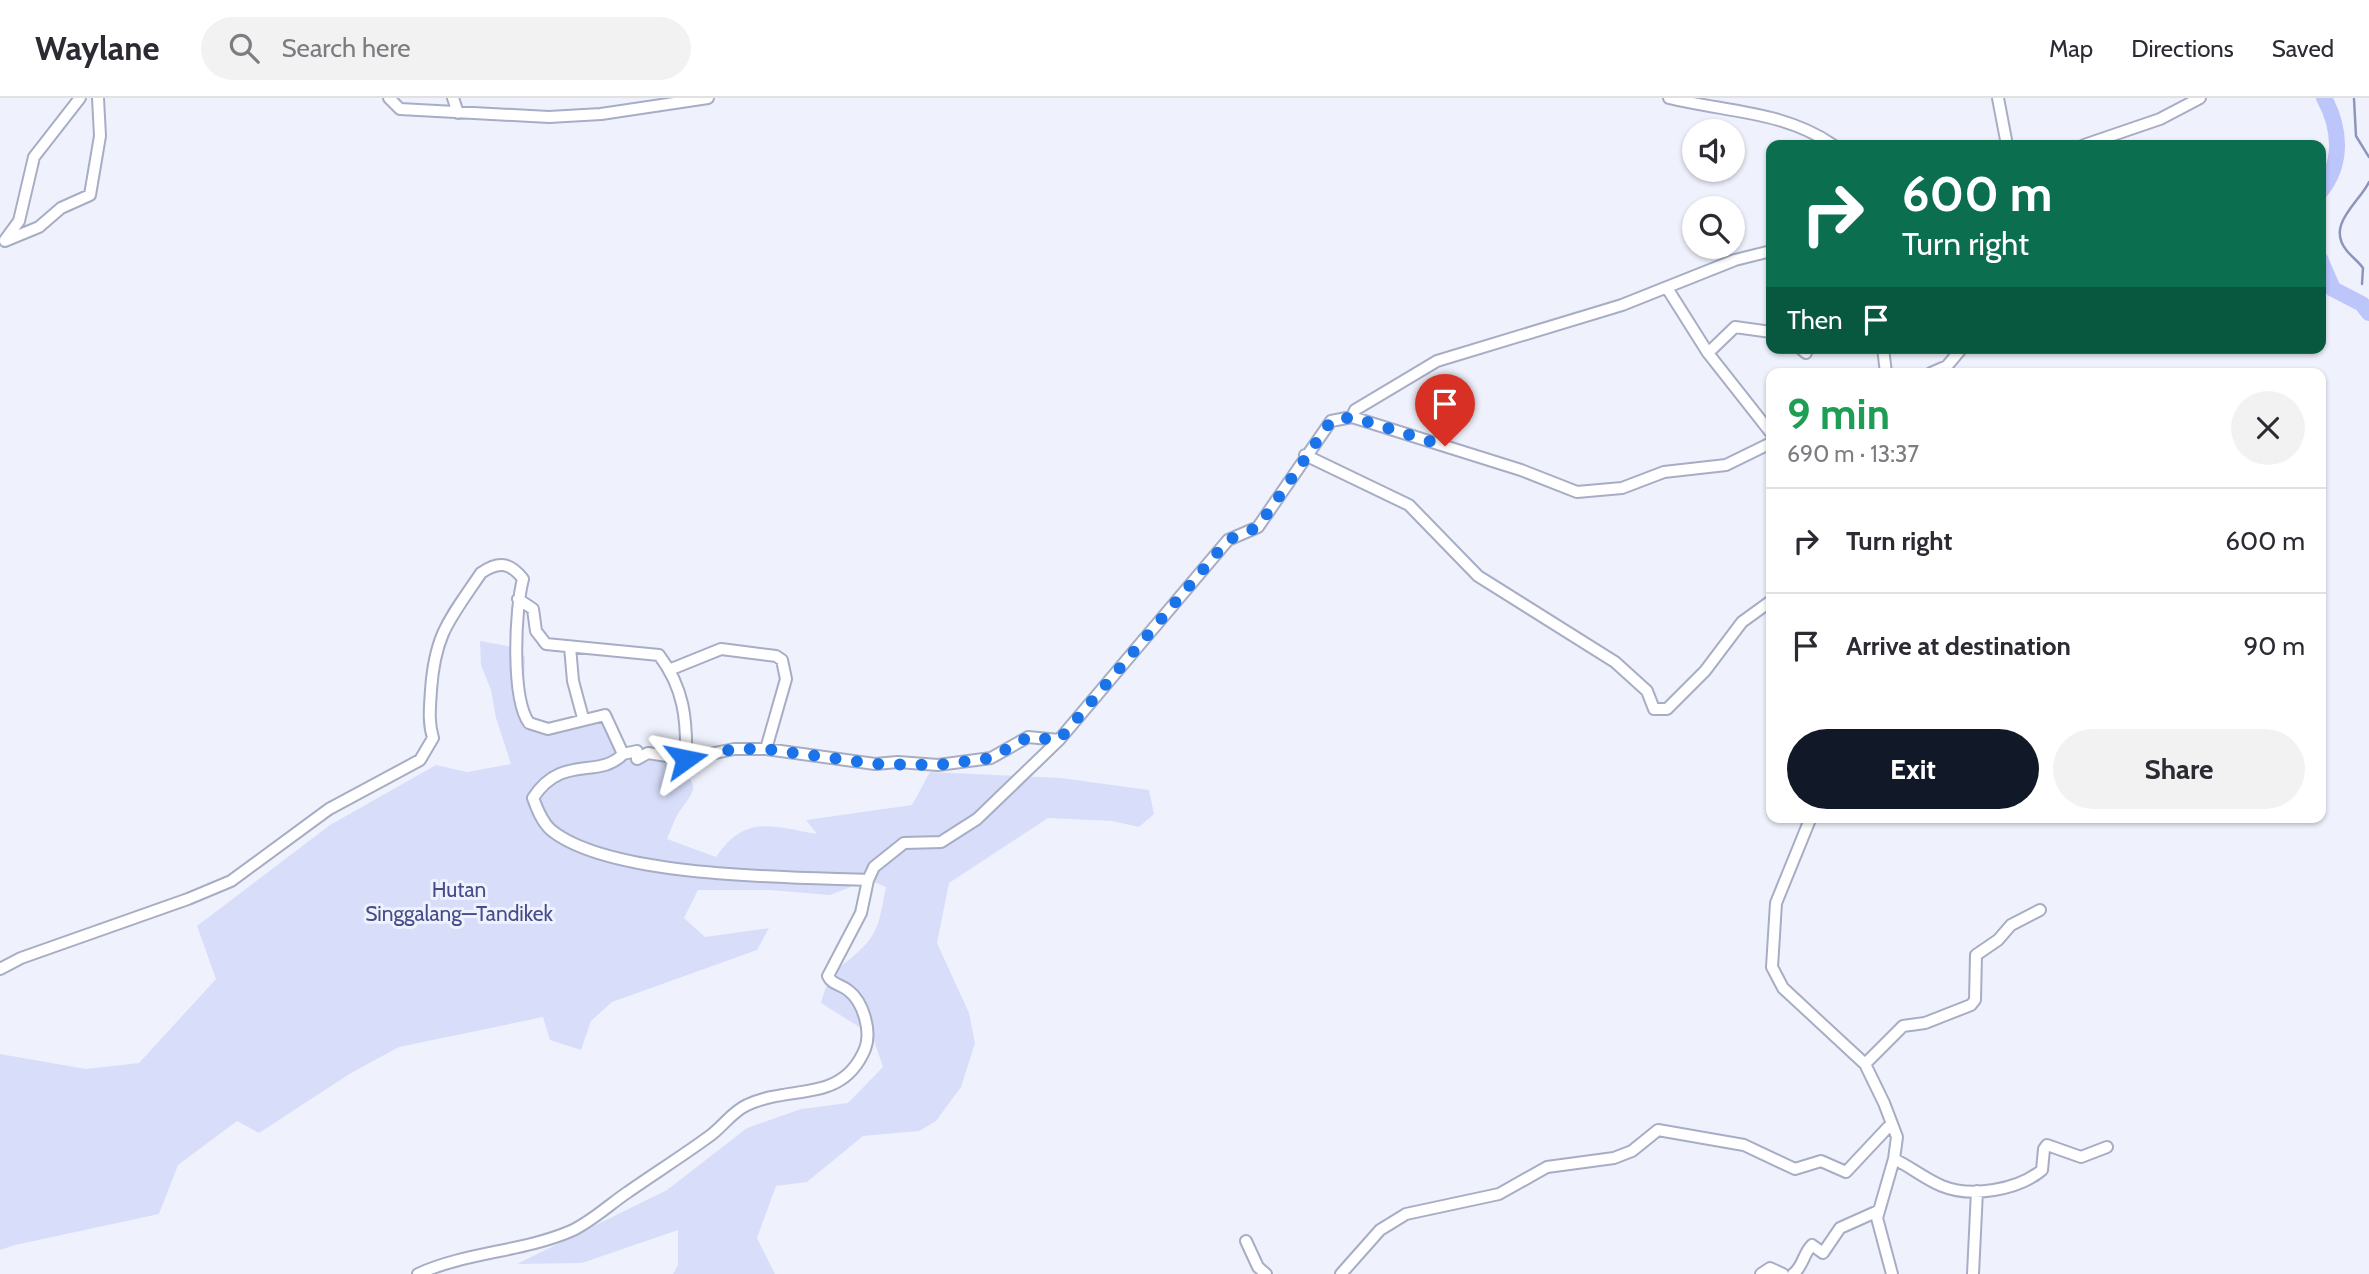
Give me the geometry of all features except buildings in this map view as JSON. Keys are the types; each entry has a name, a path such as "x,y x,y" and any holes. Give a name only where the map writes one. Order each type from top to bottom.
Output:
{"street":[{"path":"3,242 19,220 34,157 80,98"},
{"path":"3,242 40,227 61,208 90,195 100,136 97,98"},
{"path":"389,98 400,109 548,117 601,114 708,98"},
{"path":"453,98 458,113"},
{"path":"1670,98 1704,107 1776,117 1811,130 1826,140"},
{"path":"1998,98 2006,140"},
{"path":"2099,140 2160,119 2200,98"},
{"path":"1352,417 1355,410 1437,360 1622,305 1735,260 1766,252"},
{"path":"1667,288 1709,353 1766,427"},
{"path":"1709,353 1735,327 1766,331"},
{"path":"1942,368 1957,354"},
{"path":"418,1274 434,1267 486,1256 568,1232 710,1136 746,1105 777,1094 821,1089 838,1083 864,1049 866,1030 857,999 846,988 831,982 828,976 861,913 868,880 883,858 904,842 940,842 977,819 1059,740 1228,540 1258,527 1305,455 1331,421 1352,417 1521,470 1577,492 1622,488 1664,472 1726,465 1766,445"},
{"path":"1305,455 1409,505 1478,576 1615,662 1647,691 1654,709 1667,709 1705,671 1742,622 1766,605"},
{"path":"0,969 21,958 231,881 329,809 420,760 433,738 429,724 433,656 446,626 481,573 491,566 503,564 515,569 523,579 518,598 520,704 529,723 548,729 583,718 605,715 623,754"},
{"path":"518,598 533,609 539,638 546,644 659,655 676,681 687,718 686,759"},
{"path":"569,647 573,681 583,718"},
{"path":"668,670 721,649 776,656 782,660 786,679 766,749"},
{"path":"868,880 713,874 606,855 551,830 537,811 533,797 542,783 562,770 603,764 623,754 637,751 637,759 648,753 686,759 734,749 766,749 875,764 938,765 991,758 1028,737 1059,740"},
{"path":"1809,823 1776,903 1772,967 1783,988 1865,1064 1897,1137 1894,1159 1878,1211 1879,1229 1892,1274"},
{"path":"1865,1064 1903,1026 1925,1023 1971,1006 1975,1000 1976,955 1998,940 2011,925 2040,910"},
{"path":"1341,1274 1380,1230 1406,1214 1499,1194 1550,1166 1614,1158 1632,1150 1658,1130 1744,1145 1795,1169 1821,1161 1846,1172 1891,1124"},
{"path":"1894,1159 1942,1186 1977,1191 2014,1185 2042,1171 2047,1144 2081,1157 2108,1147"},
{"path":"1973,1274 1977,1191"},
{"path":"1793,1274 1802,1263 1803,1254 1812,1245 1824,1254 1840,1228 1878,1211"},
{"path":"1246,1241 1258,1267 1266,1274"},
{"path":"1761,1274 1770,1268 1783,1274"}],"green space":[{"name":"Hutan Singgalang—Tandikek","path":"480,641 508,646 525,657 523,702 536,728 596,720 608,727 626,751 626,760 680,762 693,788 667,839 716,857 738,834 760,826 817,834 806,820 912,805 930,772 1061,778 1149,790 1154,814 1139,827 1112,821 1048,818 949,883 937,943 969,1013 975,1043 961,1087 936,1121 919,1131 863,1136 807,1182 776,1186 757,1238 775,1274 673,1274 678,1265 678,1230 582,1263 517,1264 667,1190 747,1128 801,1109 848,1103 883,1067 872,1035 821,1003 835,972 862,948 877,927 886,887 869,880 830,895 769,890 698,890 684,918 705,937 769,928 757,950 612,1002 591,1021 581,1050 550,1040 543,1017 399,1047 351,1073 259,1133 237,1121 178,1165 159,1214 0,1250 0,1054 86,1069 139,1063 216,979 197,926 330,825 436,765 467,772 511,764 496,718 491,690 481,665"}],"waterway":[{"path":"2324,98 2334,122 2337,146 2333,170 2326,183"},
{"path":"2354,99 2356,136 2369,157"},
{"path":"2362,284 2363,268 2347,251 2341,241 2340,232 2346,215 2369,182"},
{"path":"2326,273 2333,289 2362,304 2369,313"}],"route":[{"path":"686,759 734,749 766,749 875,764 898,762 938,765 991,758 1028,737 1059,740 1228,540 1258,527 1305,455 1331,421 1352,417 1445,446"}]}
